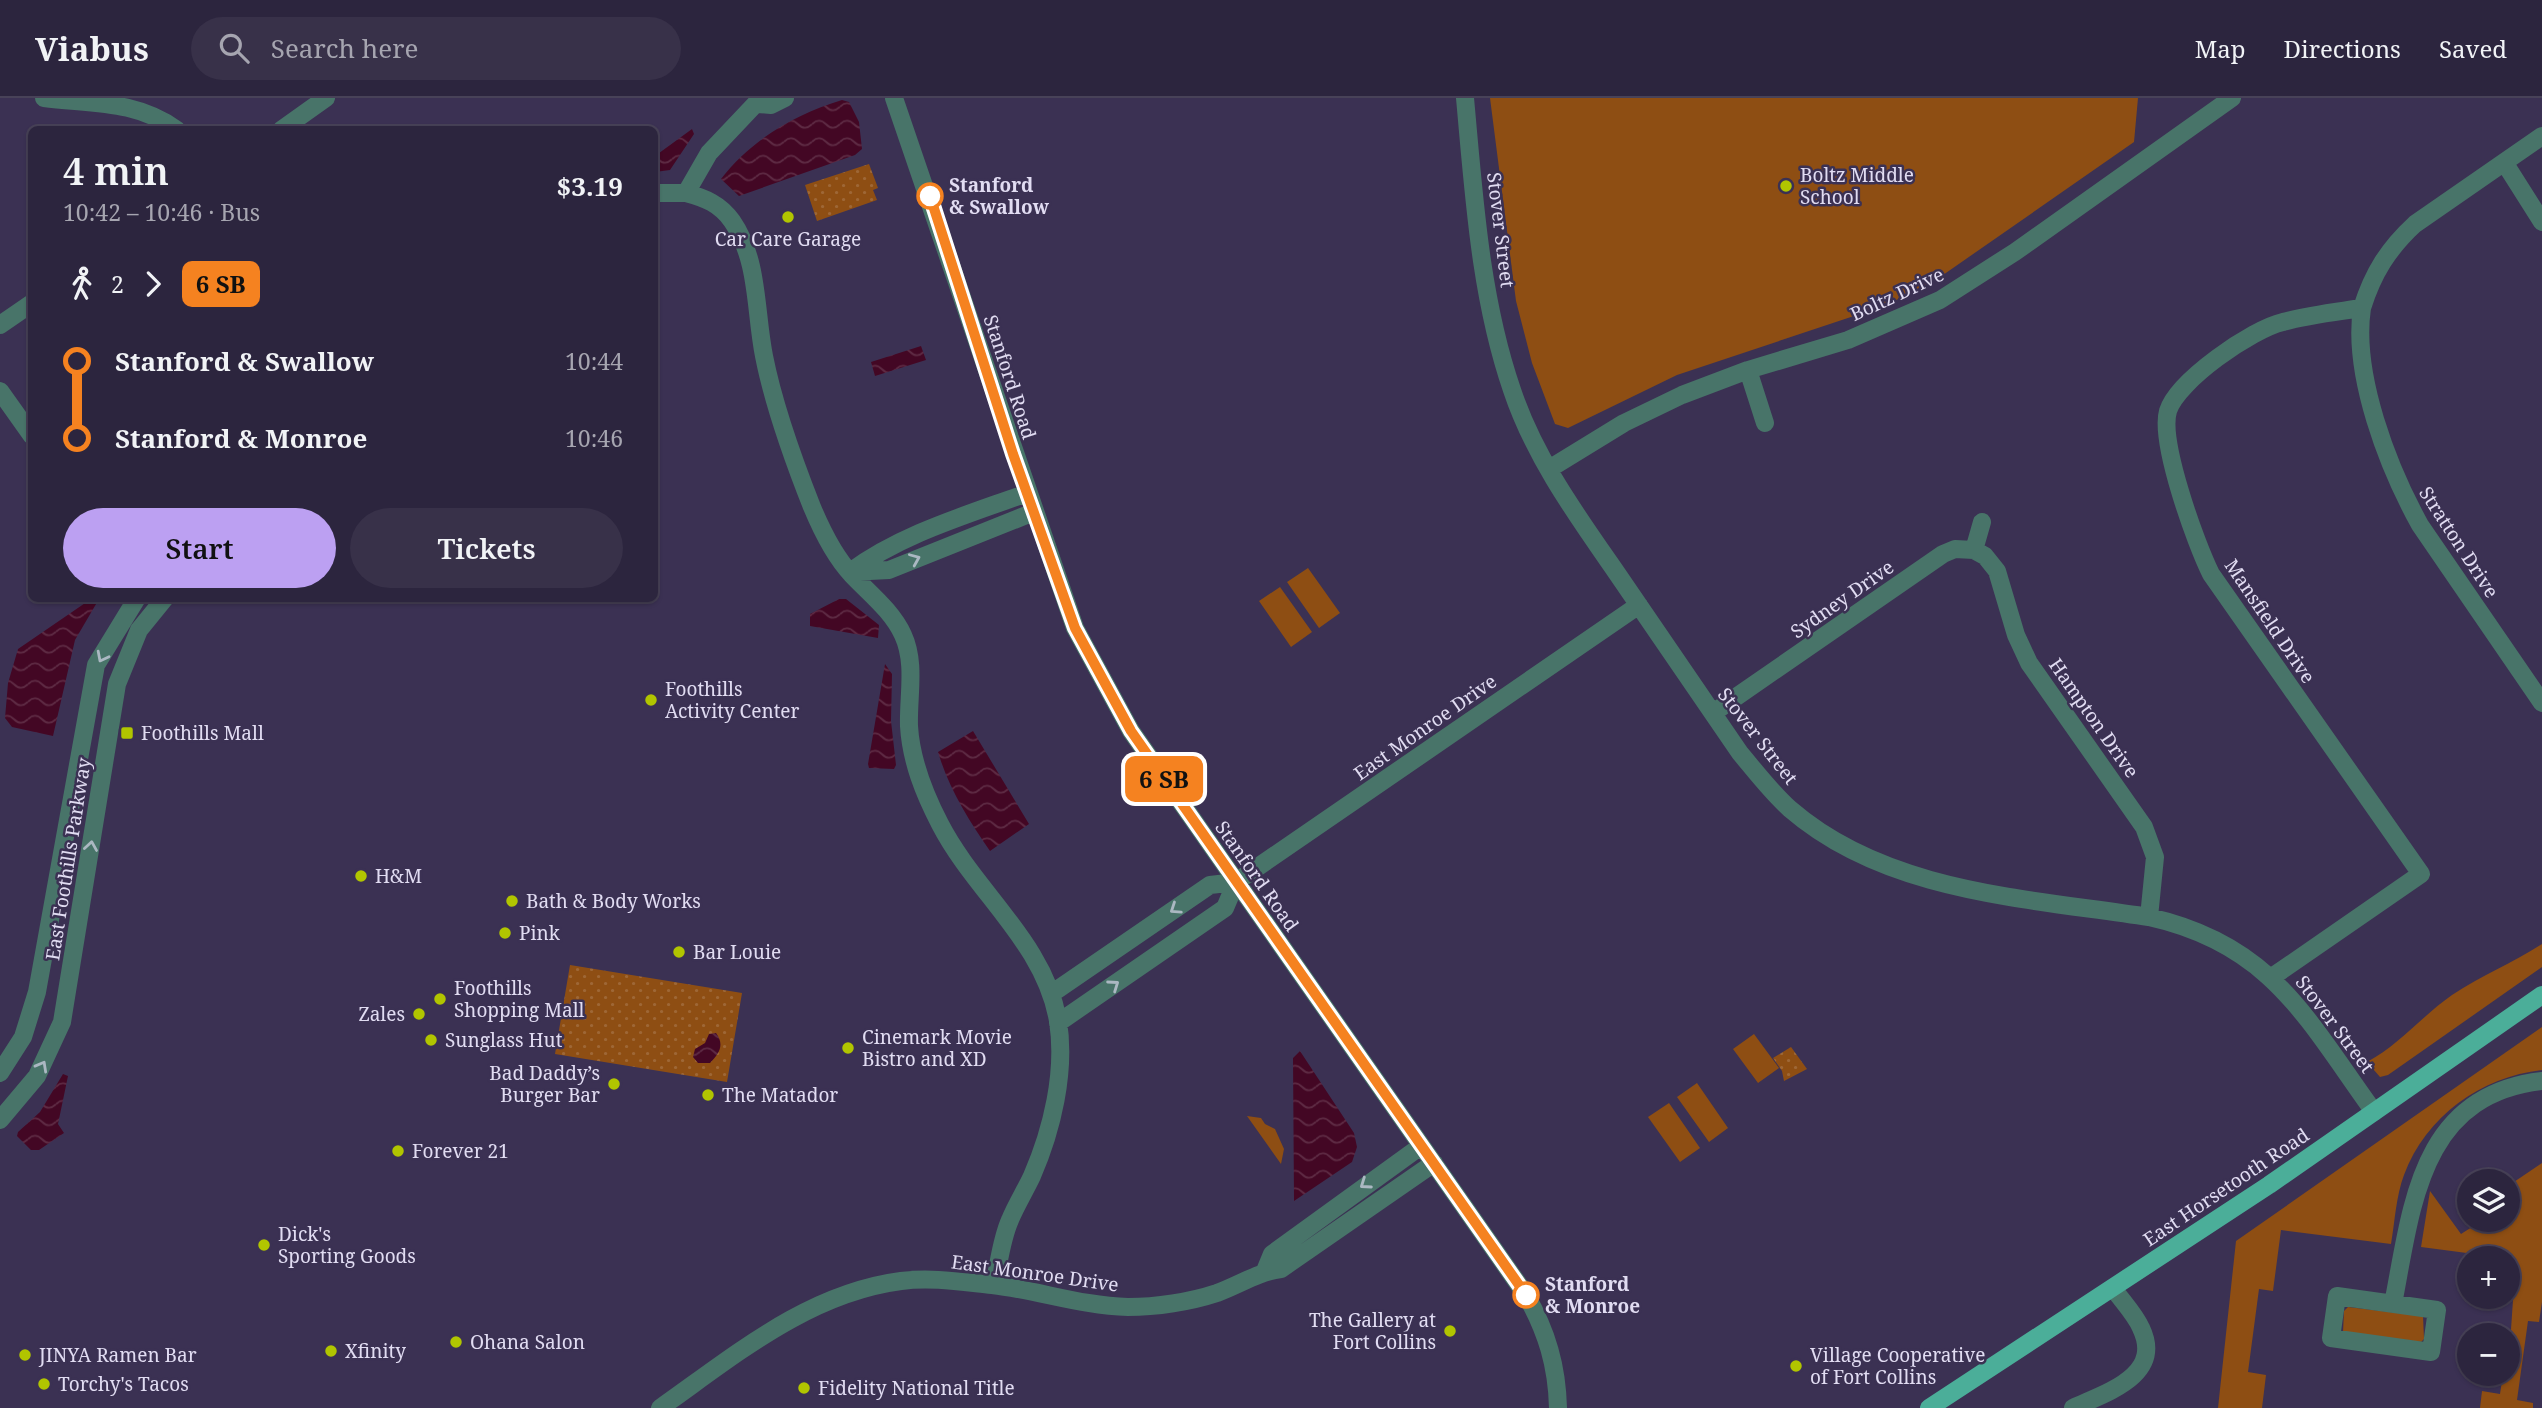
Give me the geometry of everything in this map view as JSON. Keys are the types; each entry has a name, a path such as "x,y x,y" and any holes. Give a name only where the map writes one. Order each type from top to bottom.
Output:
{"main road":[{"name":"East Horsetooth Road","path":"1929,1408 2374,1112 2542,995"}],"street":[{"path":"44,98 126,106 159,118 171,126"},
{"path":"287,126 326,98"},
{"path":"686,193 709,153 760,101 771,105 785,98"},
{"name":"Stanford Road","path":"894,98 1075,628 1121,713 1236,883 1434,1163 1538,1316 1557,1372 1558,1408"},
{"name":"Stover Street","path":"1465,98 1484,265 1497,340 1522,417 1549,469 1740,753 1789,808 1814,827 1873,861 1898,871 1975,890 2149,917 2199,931 2221,941 2272,977 2301,1011 2374,1112"},
{"name":"Boltz Drive","path":"1549,469 1624,423 1682,396 1748,370 1848,340 1900,319 1959,289 2232,98"},
{"path":"2361,308 2370,282 2397,241 2415,224 2542,136"},
{"path":"2504,162 2542,222"},
{"path":"658,193 686,193 712,200 730,219 746,246 764,357 779,410 816,517 831,547 849,572 893,618 909,651 912,753 941,827 976,880 1022,939 1051,994 1058,1023 1057,1090 1046,1136 1032,1176 1009,1222 994,1285"},
{"path":"0,325 28,306"},
{"name":"Stratton Drive","path":"2361,308 2359,353 2364,377 2404,498 2420,526 2542,703"},
{"name":"Mansfield Drive","path":"2272,977 2421,874 2211,574 2200,552 2166,439 2166,423 2175,396 2185,383 2253,336 2283,322 2361,308"},
{"path":"1748,370 1765,423"},
{"path":"0,391 28,430"},
{"path":"849,572 872,556 932,529 1027,493"},
{"path":"849,572 889,570 1034,512"},
{"path":"1974,550 1982,522"},
{"name":"Sydney Drive","path":"1713,713 1943,554 1955,549 1974,550"},
{"name":"Hampton Drive","path":"1974,550 1984,556 1997,571 2016,635 2029,663 2144,827 2155,857 2149,917"},
{"name":"East Foothills Parkway","path":"0,1073 23,1037 37,992 96,665 135,602"},
{"name":"East Foothills Parkway","path":"0,1119 37,1076 62,1022 117,684 138,630 156,602"},
{"name":"East Monroe Drive","path":"1051,994 1210,886 1236,883 1639,605"},
{"name":"East Monroe Drive","path":"1058,1023 1225,908 1236,883"},
{"path":"2393,1304 2415,1191 2423,1167 2441,1137 2457,1119 2495,1094 2542,1081"},
{"name":"East Monroe Drive","path":"1265,1271 1272,1254 1421,1146"},
{"name":"East Monroe Drive","path":"660,1408 782,1324 815,1305 901,1281 934,1280 994,1285 1094,1304 1153,1306 1214,1294 1265,1271 1281,1269 1434,1163"},
{"path":"2073,1408 2130,1381 2140,1370 2145,1357 2143,1330 2113,1287"},
{"path":"2337,1296 2393,1304 2437,1310 2431,1352 2331,1338 2337,1296"}],"shaded area":[{"name":"Boltz Middle School","path":"1490,98 2138,98 2134,142 1943,275 1908,295 1872,310 1677,375 1568,428 1555,424 1532,363 1516,301"},
{"path":"869,164 878,188 873,190 877,200 817,221 805,185"},
{"path":"1308,568 1340,613 1319,628 1287,582"},
{"path":"1280,587 1312,632 1291,647 1259,601"},
{"path":"2542,944 2542,967 2388,1075 2380,1077 2367,1062 2390,1047 2452,995"},
{"path":"570,965 742,993 727,1082 555,1054"},
{"path":"2542,1027 2542,1070 2519,1074 2477,1091 2458,1103 2426,1135 2401,1183 2391,1244 2281,1230 2273,1291 2259,1289 2248,1372 2266,1375 2262,1408 2218,1408 2236,1241"},
{"path":"1754,1034 1779,1068 1758,1083 1733,1049"},
{"path":"1791,1047 1807,1069 1784,1081 1782,1071 1773,1058"},
{"path":"1697,1083 1728,1128 1709,1142 1677,1097"},
{"path":"1669,1103 1700,1148 1680,1162 1648,1117"},
{"path":"1247,1116 1261,1118 1265,1124 1275,1129 1284,1149 1281,1164"},
{"path":"2542,1163 2542,1302 2539,1322 2528,1321 2520,1378 2520,1323 2511,1323 2512,1309 2520,1309 2520,1246 2457,1246 2457,1252 2421,1247 2430,1191 2461,1234 2520,1232 2520,1178"},
{"path":"2348,1307 2423,1316 2424,1339 2421,1342 2343,1332 2344,1311"},
{"path":"2501,1386 2519,1386 2517,1400 2533,1403 2533,1408 2480,1408 2482,1391 2500,1394"}],"water":[{"path":"842,100 849,102 859,122 862,149 855,155 739,196 721,179 746,152 775,130 807,113"},
{"path":"692,129 694,134 670,170 658,172 658,154"},
{"path":"921,346 926,360 875,376 871,362"},
{"path":"839,599 846,599 879,625 878,638 810,626 810,614"},
{"path":"87,602 97,602 75,640 53,736 12,727 5,718 8,683 18,649"},
{"path":"885,664 892,674 894,769 869,768 868,764"},
{"path":"973,731 1029,824 990,851 960,803 938,752"},
{"path":"716,1033 720,1041 718,1053 710,1063 698,1063 693,1057 695,1049 705,1043 709,1034"},
{"path":"1300,1051 1354,1133 1357,1147 1352,1162 1294,1201 1293,1058"},
{"path":"63,1074 68,1076 58,1124 64,1133 39,1150 31,1150 17,1136 18,1132 40,1112"}],"bus line":[{"path":"930,196 1013,454 1075,628 1131,731 1526,1295"}],"place":[{"name":"Boltz Middle School","path":"1786,186"},
{"name":"Stanford & Swallow","path":"930,196"},
{"name":"Car Care Garage","path":"788,217"},
{"name":"Foothills Activity Center","path":"651,700"},
{"name":"Foothills Mall","path":"127,733"},
{"name":"H&M","path":"361,876"},
{"name":"Bath & Body Works","path":"512,901"},
{"name":"Pink","path":"505,933"},
{"name":"Bar Louie","path":"679,952"},
{"name":"Foothills Shopping Mall","path":"440,999"},
{"name":"Zales","path":"419,1014"},
{"name":"Sunglass Hut","path":"431,1040"},
{"name":"Cinemark Movie Bistro and XD","path":"848,1048"},
{"name":"Bad Daddy’s Burger Bar","path":"614,1084"},
{"name":"The Matador","path":"708,1095"},
{"name":"Forever 21","path":"398,1151"},
{"name":"Dick's Sporting Goods","path":"264,1245"},
{"name":"Stanford & Monroe","path":"1526,1295"},
{"name":"The Gallery at Fort Collins","path":"1450,1331"},
{"name":"Ohana Salon","path":"456,1342"},
{"name":"Xfinity","path":"331,1351"},
{"name":"JINYA Ramen Bar","path":"25,1355"},
{"name":"Village Cooperative of Fort Collins","path":"1796,1366"},
{"name":"Torchy's Tacos","path":"44,1384"},
{"name":"Fidelity National Title","path":"804,1388"}]}
